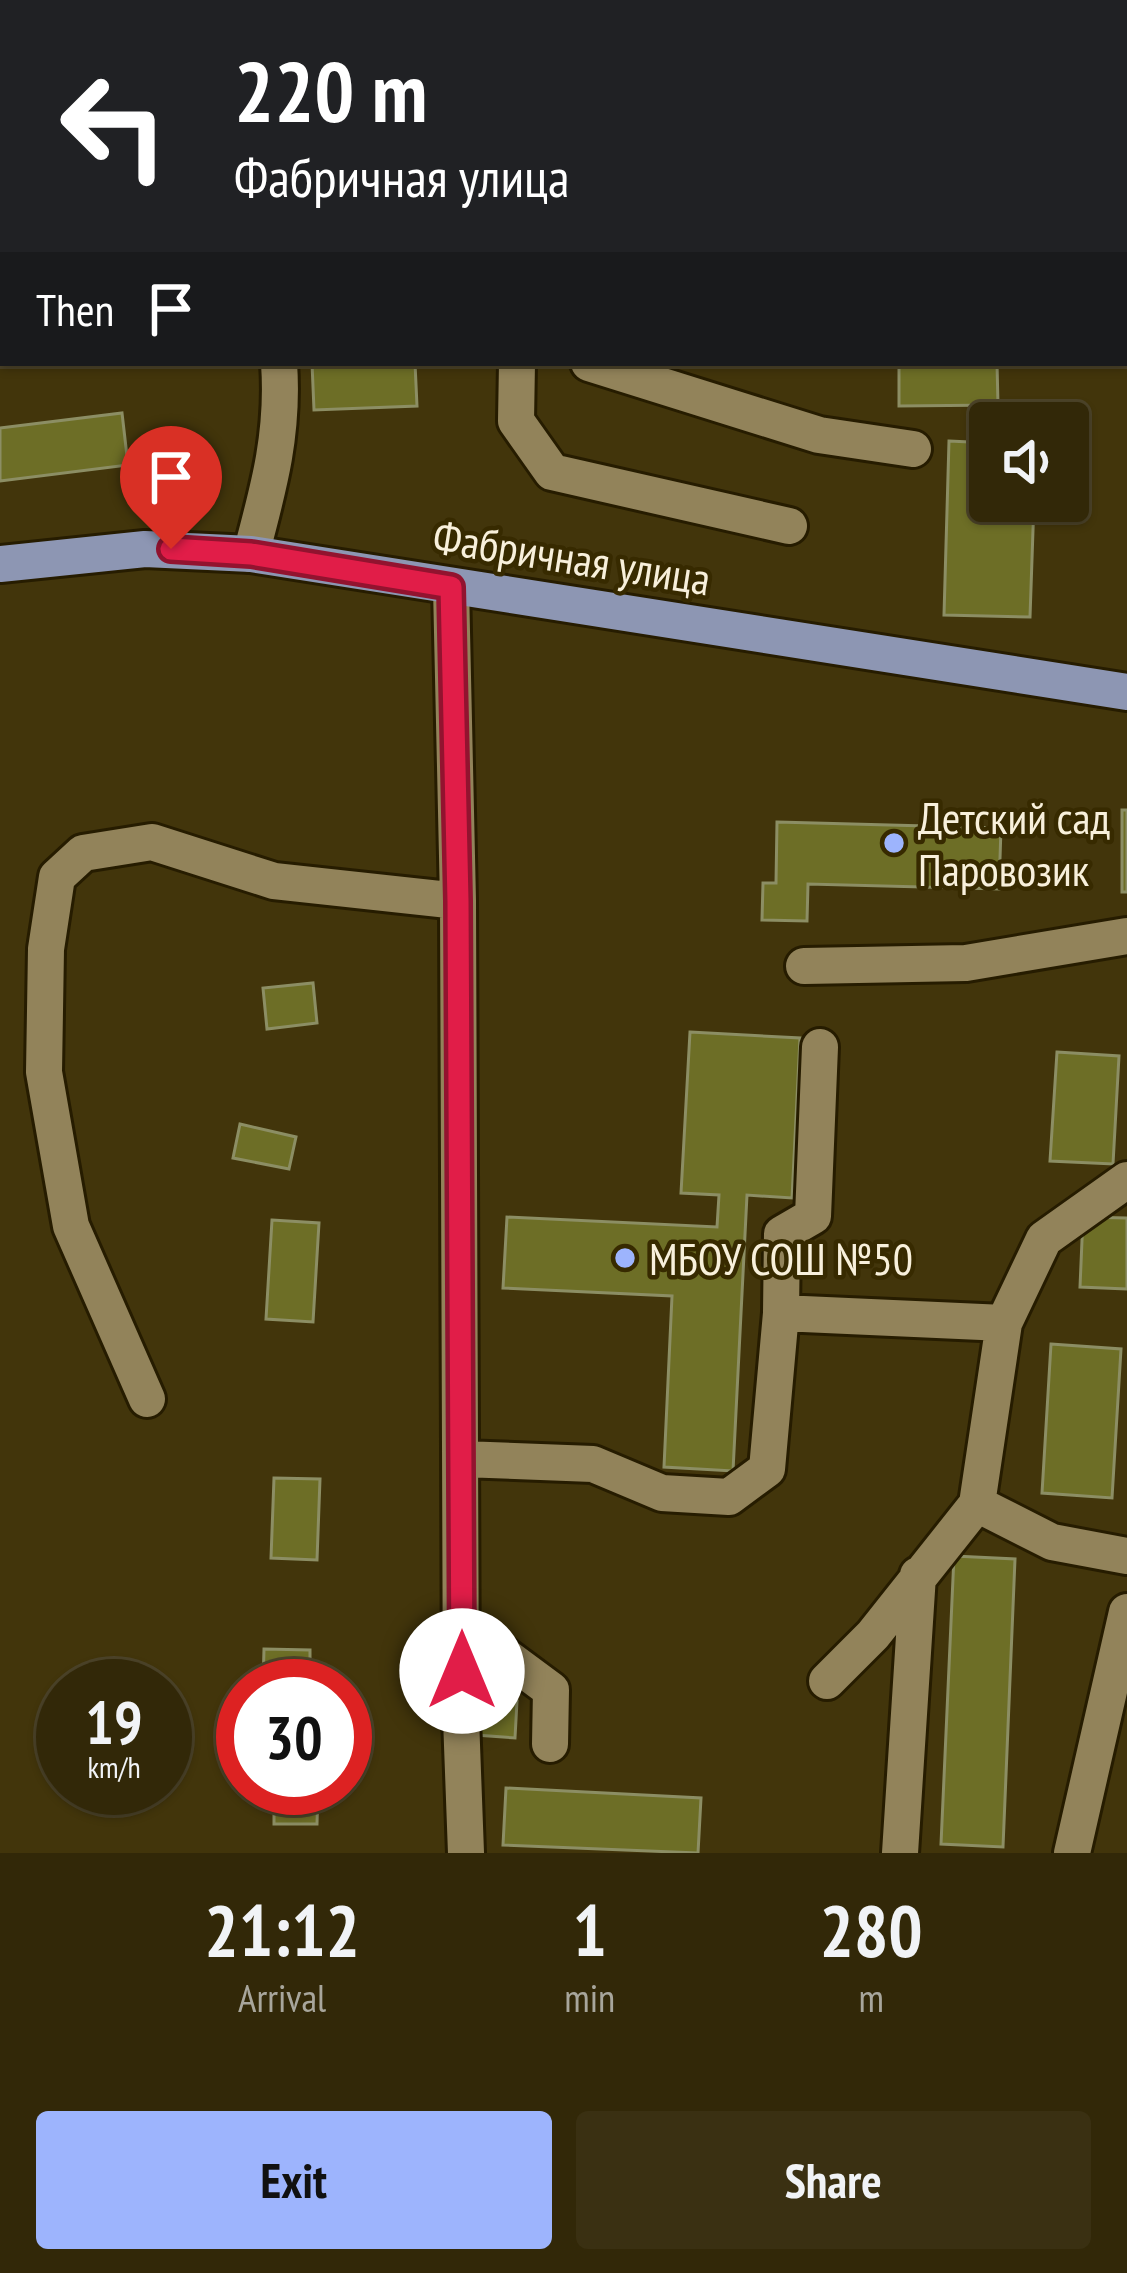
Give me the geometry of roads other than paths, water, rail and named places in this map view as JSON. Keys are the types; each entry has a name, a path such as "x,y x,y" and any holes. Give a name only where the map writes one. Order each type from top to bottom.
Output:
{"main road":[{"name":"Фабричная улица","path":"0,564 145,549 251,554 1127,692"}],"street":[{"path":"251,554 279,446 283,410 279,366"},
{"path":"517,366 516,421 551,472 789,526"},
{"path":"599,366 819,435 913,449"},
{"path":"451,587 466,1853"},
{"path":"147,1399 71,1226 44,1072 46,949 57,877 83,853 152,842 274,881 458,901"},
{"path":"804,966 966,963 1127,936"},
{"path":"462,1459 593,1464 662,1493 729,1497 767,1469 781,1313 782,1234 813,1216 820,1047"},
{"path":"827,1681 873,1635 977,1504 1004,1323 1044,1239 1127,1180"},
{"path":"781,1313 1004,1323"},
{"path":"977,1504 1052,1542 1127,1556"},
{"path":"900,1853 918,1574"},
{"path":"1072,1853 1127,1612"},
{"path":"462,1624 551,1690 550,1744"}],"place":[{"name":"Детский сад Паровозик","path":"894,843"},
{"name":"МБОУ СОШ №50","path":"625,1258"}]}
